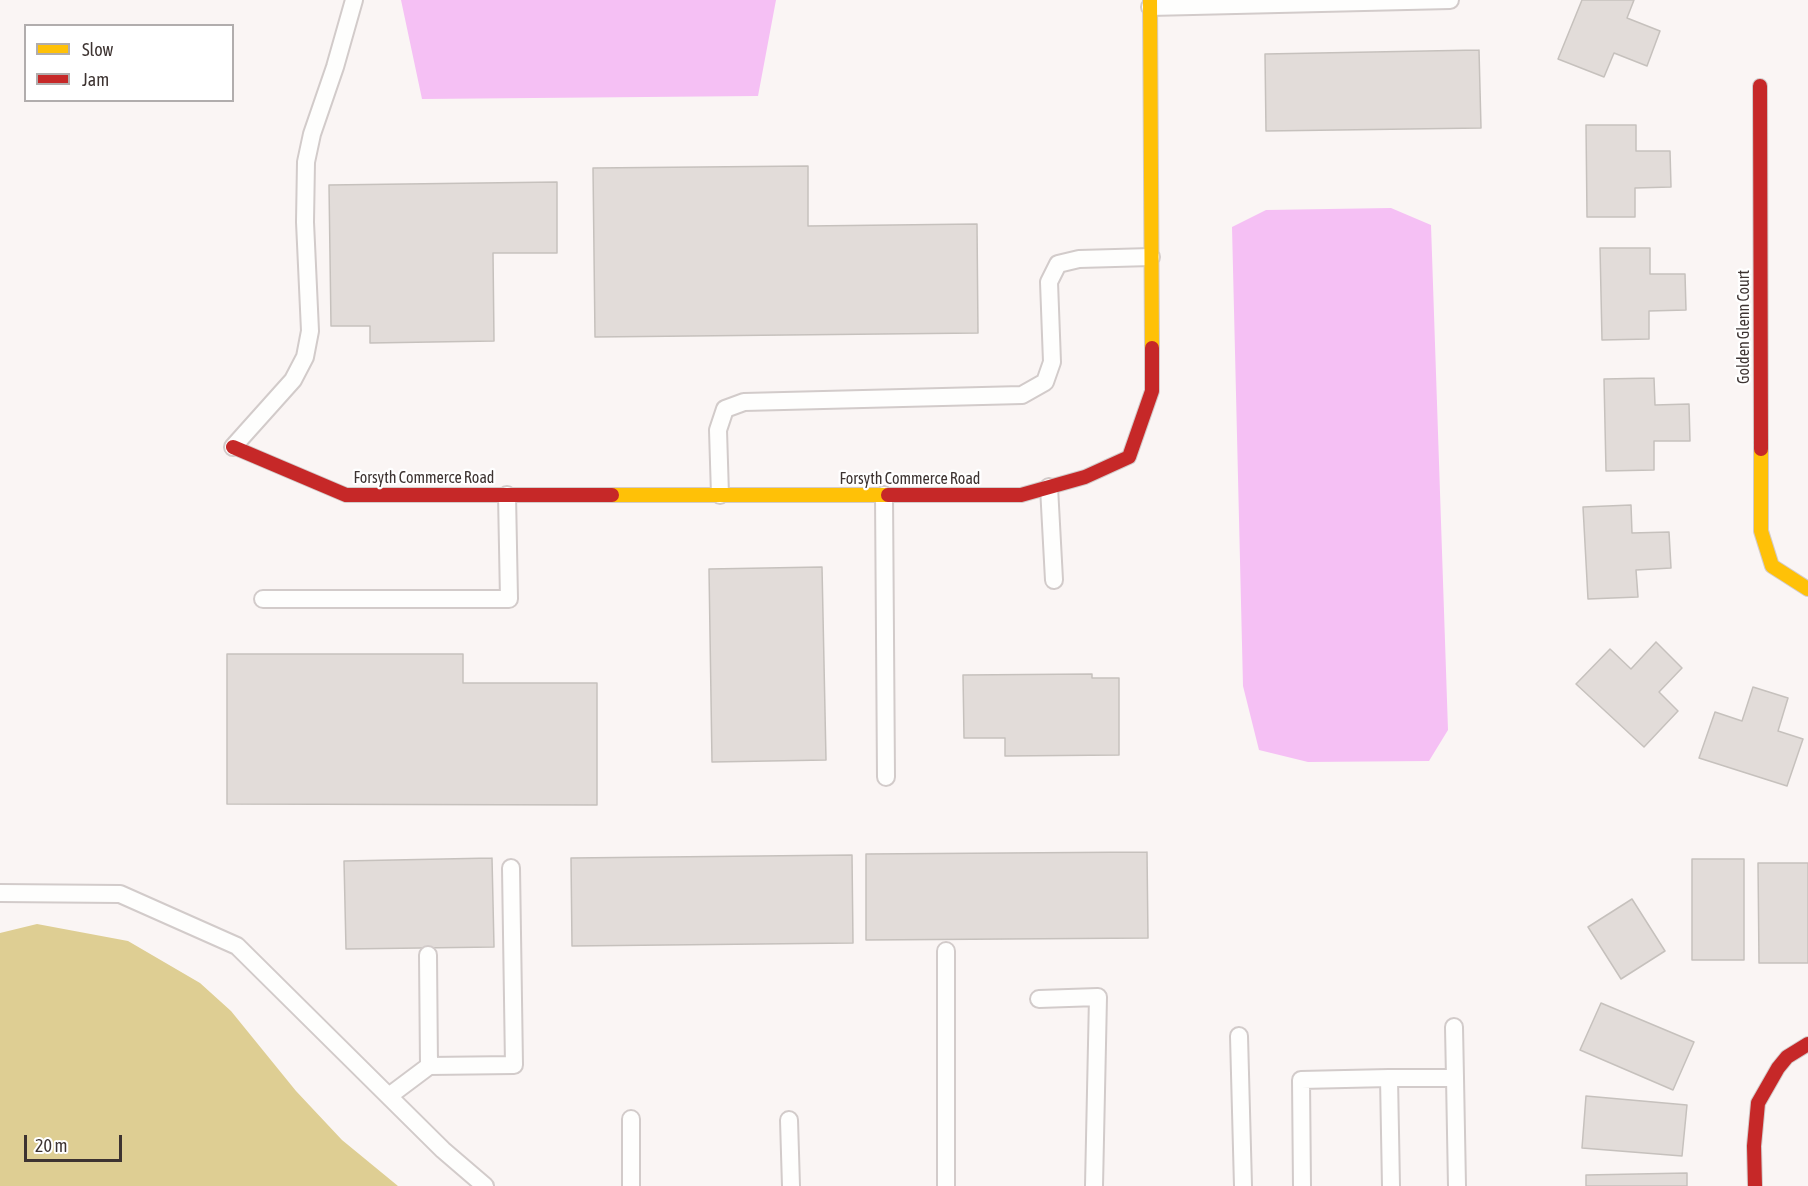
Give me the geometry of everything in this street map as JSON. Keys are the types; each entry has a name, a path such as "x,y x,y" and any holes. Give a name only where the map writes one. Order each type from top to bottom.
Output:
{"street":[{"name":"Forsyth Commerce Road","path":"233,447 346,495 1021,495 1085,477 1129,457 1152,391 1150,4"},
{"name":"Golden Glenn Court","path":"1760,86 1761,531 1772,566 1808,589"},
{"path":"1755,1186 1754,1146 1758,1103 1787,1057 1808,1044"}],"lane":[{"path":"233,447 293,380 305,357 310,331 304,222 306,162 312,134 335,67 354,0"},
{"path":"1150,4 1450,0"},
{"path":"720,495 718,430 726,409 744,402 1022,394 1045,382 1052,362 1049,282 1058,264 1078,259 1151,257"},
{"path":"1049,487 1054,580"},
{"path":"263,599 509,599 507,495"},
{"path":"884,495 886,777"},
{"path":"388,1096 429,1066 514,1065 511,868"},
{"path":"0,893 120,894 237,946 443,1150 485,1186"},
{"path":"946,951 946,1186"},
{"path":"428,955 429,1066"},
{"path":"1039,999 1098,997 1094,1186"},
{"path":"1454,1027 1457,1186"},
{"path":"1239,1036 1243,1186"},
{"path":"1389,1078 1391,1186"},
{"path":"1302,1186 1301,1080 1455,1078"},
{"path":"631,1119 631,1186"},
{"path":"789,1120 791,1186"}],"shaded area":[{"path":"401,0 776,0 758,96 422,99"},
{"path":"1391,208 1431,225 1448,730 1429,761 1308,762 1259,750 1243,686 1232,227 1266,210"},
{"path":"37,924 128,941 200,983 231,1011 296,1091 342,1140 398,1186 0,1186 0,933"}],"building":[{"path":"1582,0 1634,0 1627,18 1660,31 1647,66 1614,53 1604,77 1558,59"},
{"path":"1479,50 1481,128 1266,131 1265,54"},
{"path":"1586,125 1636,125 1636,151 1670,151 1671,187 1635,188 1635,217 1587,217"},
{"path":"808,166 808,226 977,224 978,333 595,337 593,168"},
{"path":"557,182 557,253 493,253 494,341 370,343 370,326 331,326 329,185"},
{"path":"1600,248 1650,248 1650,274 1685,274 1686,310 1649,311 1649,339 1602,340"},
{"path":"1654,378 1655,405 1689,404 1690,441 1654,441 1654,470 1606,471 1604,379"},
{"path":"1631,505 1632,533 1669,532 1671,568 1636,570 1638,597 1588,599 1583,507"},
{"path":"822,567 826,760 712,762 709,569"},
{"path":"1656,642 1682,668 1659,692 1678,711 1644,747 1576,684 1610,649 1631,669"},
{"path":"227,654 463,654 463,683 597,683 597,805 227,804"},
{"path":"1092,674 1092,678 1119,678 1119,755 1005,756 1005,738 964,738 963,675"},
{"path":"1753,687 1788,698 1778,731 1803,739 1787,786 1699,758 1715,712 1742,721"},
{"path":"1147,852 1148,938 866,940 866,854"},
{"path":"852,855 853,943 572,946 571,858"},
{"path":"492,858 494,947 346,949 344,861"},
{"path":"1692,859 1744,859 1744,960 1692,960"},
{"path":"1758,863 1808,863 1808,963 1759,963"},
{"path":"1632,899 1665,951 1621,979 1588,927"},
{"path":"1601,1003 1694,1042 1673,1090 1580,1050"},
{"path":"1586,1096 1687,1105 1682,1156 1582,1148"},
{"path":"1687,1173 1687,1186 1586,1186 1586,1175"}],"traffic: slow":[{"path":"1150,0 1152,348"},
{"path":"1761,449 1761,531 1772,566 1808,589"},
{"path":"612,495 888,495"}],"traffic: jam":[{"path":"1760,86 1761,449"},
{"path":"888,495 1021,495 1085,477 1129,457 1152,391 1152,348"},
{"path":"233,447 346,495 612,495"},
{"path":"1755,1186 1754,1146 1758,1103 1787,1057 1808,1044"}]}
